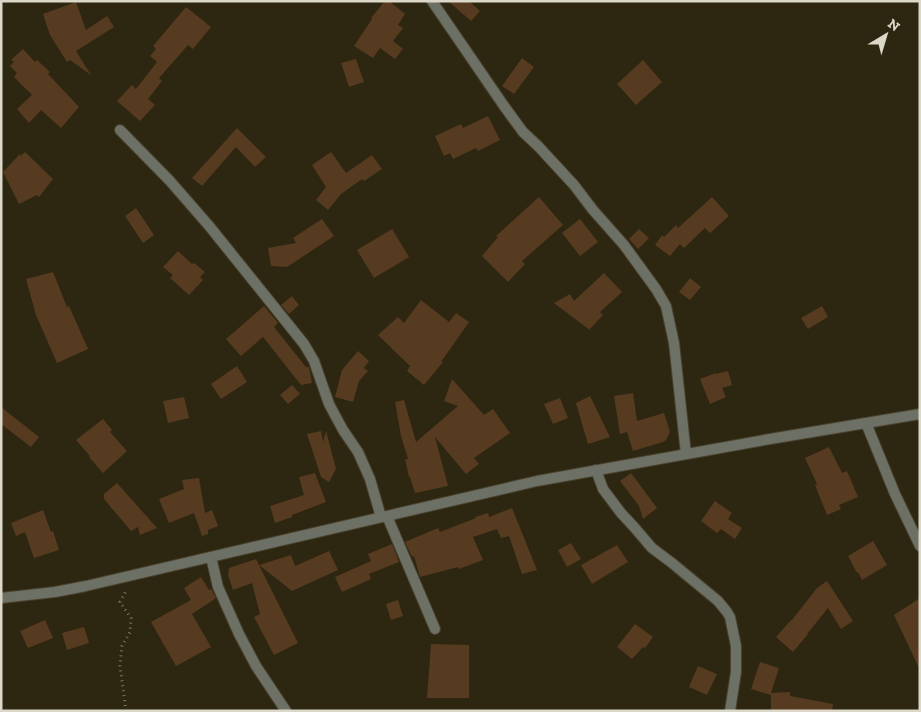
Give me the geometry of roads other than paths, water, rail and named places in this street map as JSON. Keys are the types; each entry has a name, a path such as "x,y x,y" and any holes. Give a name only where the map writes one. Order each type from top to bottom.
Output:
{"street":[{"path":"432,1 523,132 574,185 624,245 666,306 674,343 686,454"},
{"path":"120,130 170,181 210,227 304,344 314,361 329,404 358,452 384,516 435,629"},
{"path":"1,598 55,592 133,576 537,480 920,414"},
{"path":"866,423 895,494 920,546"},
{"path":"596,470 602,489 652,548 718,601 728,612 736,646 736,672 730,711"},
{"path":"211,557 218,587 239,634 256,666 286,711"}]}
